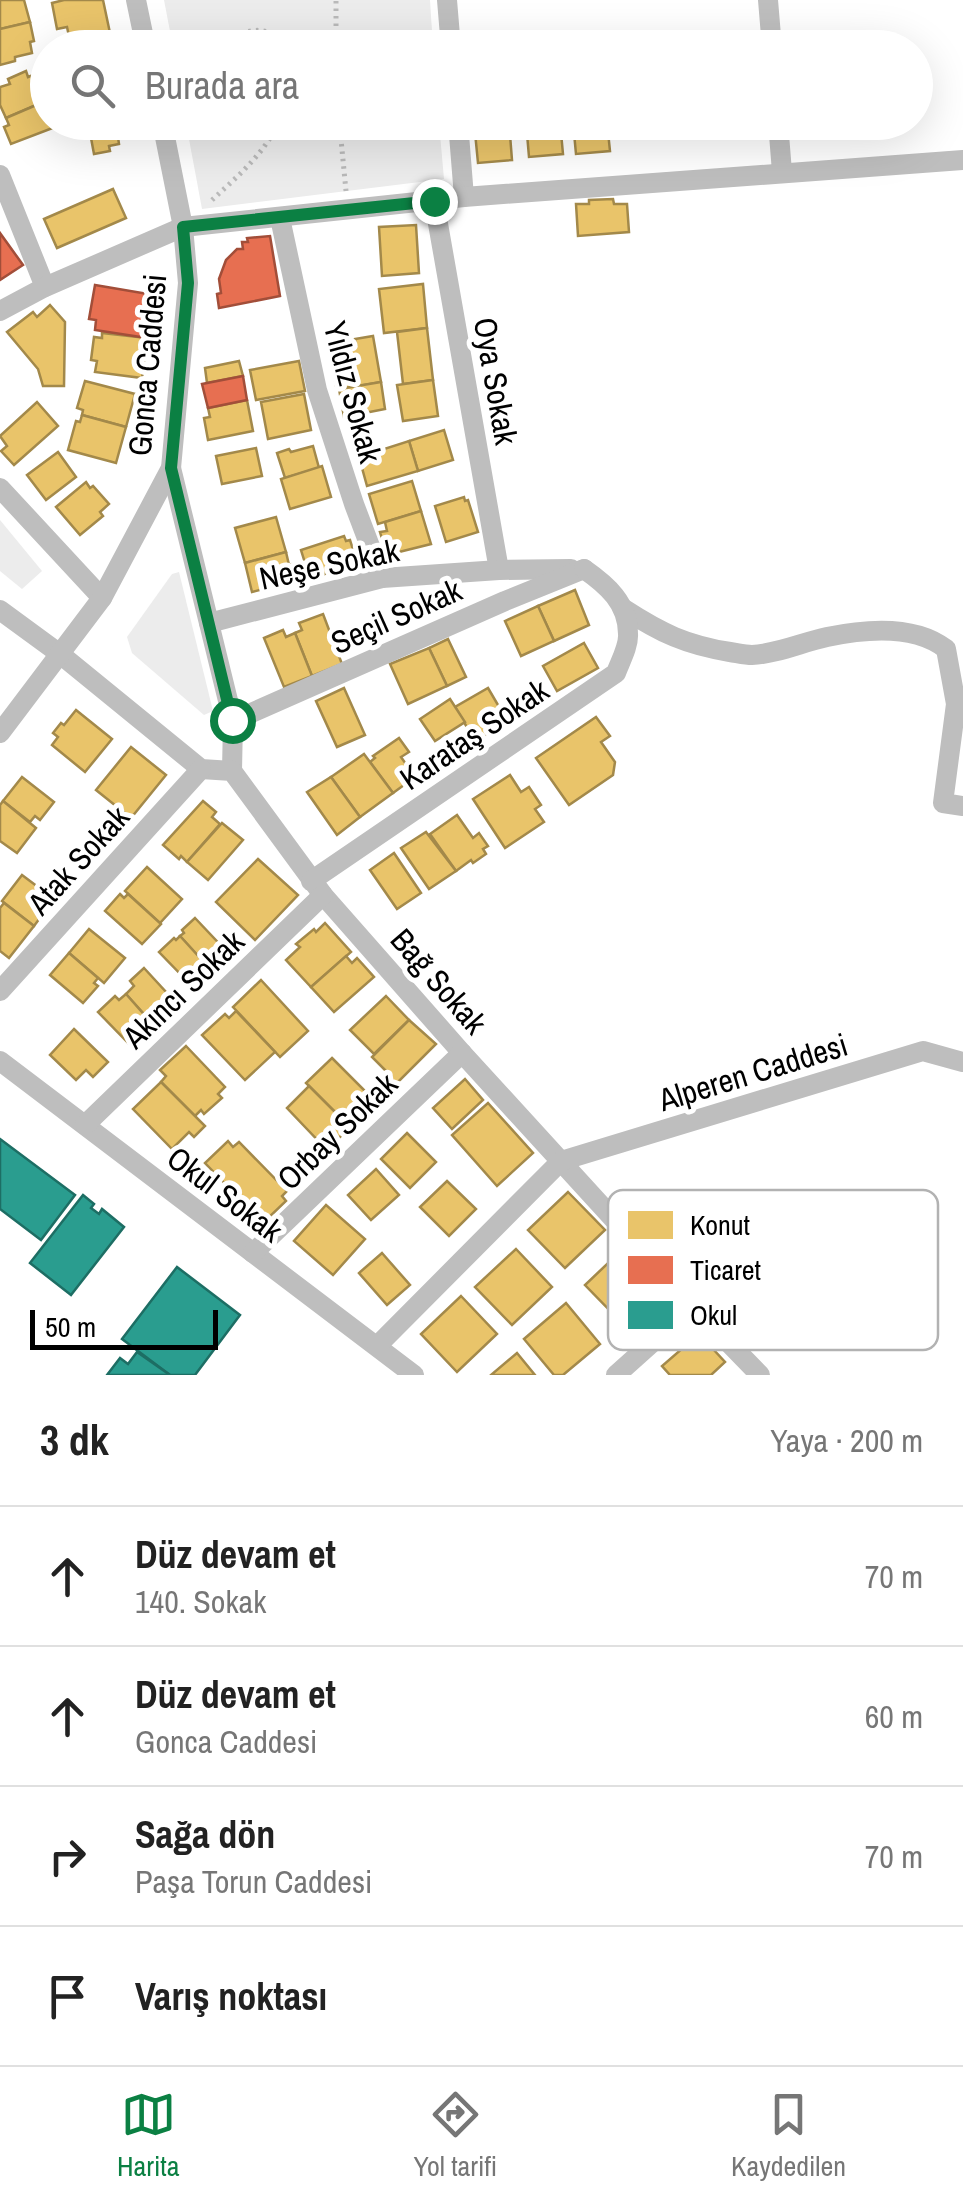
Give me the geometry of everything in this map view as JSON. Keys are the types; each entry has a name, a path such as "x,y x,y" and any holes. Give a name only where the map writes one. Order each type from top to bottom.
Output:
{"street":[{"path":"136,0 142,30"},
{"path":"447,0 450,30"},
{"path":"768,0 770,30"},
{"name":"Gonca Caddesi","path":"0,734 102,598 171,468 188,283 183,227 166,140"},
{"path":"459,140 464,198"},
{"path":"779,140 782,172"},
{"path":"0,311 45,286 183,227 464,198 963,160"},
{"path":"0,175 45,286"},
{"name":"Oya Sokak","path":"434,201 499,570"},
{"name":"Yıldız Sokak","path":"280,218 317,390 382,578"},
{"path":"0,610 201,769 232,771 232,720 171,468"},
{"path":"0,488 102,598"},
{"path":"584,569 609,586 624,609 660,632 701,647 752,655 828,637 878,631 912,633 936,642 946,650 956,704 943,803 963,806"},
{"name":"Neşe Sokak","path":"209,623 382,578 584,569"},
{"name":"Seçil Sokak","path":"232,720 584,569"},
{"name":"Karataş Sokak","path":"317,888 616,674 629,637 624,609"},
{"name":"Atak Sokak","path":"0,992 201,769"},
{"name":"Bağ Sokak","path":"232,771 317,888 608,1213"},
{"name":"Akıncı Sokak","path":"85,1126 317,888"},
{"name":"Alperen Caddesi","path":"561,1162 923,1051 963,1062"},
{"name":"Orbay Sokak","path":"253,1253 462,1053"},
{"name":"Okul Sokak","path":"0,1062 414,1375"},
{"path":"376,1346 561,1162"},
{"path":"616,1375 644,1350"},
{"name":"Bağ Sokak","path":"736,1350 760,1375"}],"path":[{"path":"336,0 336,30"},
{"path":"202,208 268,140"},
{"path":"341,140 346,191"}],"shaded area":[{"path":"164,0 430,0 432,30 170,30"},
{"path":"189,140 441,140 444,179 202,209"},
{"path":"0,520 42,571 22,589 0,571"},
{"path":"179,572 213,711 204,715 132,653 127,637 172,574"}],"building: Konut":[{"path":"0,0 24,0 30,22 0,29"},
{"path":"103,0 109,30 57,29 52,3"},
{"path":"30,22 30,53 0,65 0,29"},
{"path":"26,71 30,76 30,108 6,118 0,105 0,87 10,84 8,79"},
{"path":"30,108 30,137 11,144 4,127 9,125 6,118"},
{"path":"91,140 118,140 119,144 109,146 110,151 94,154"},
{"path":"476,140 510,140 512,160 478,163"},
{"path":"528,140 562,140 563,154 529,157"},
{"path":"575,140 609,140 610,151 576,154"},
{"path":"113,189 126,218 57,248 44,219"},
{"path":"613,199 614,204 627,204 629,232 578,236 576,204"},
{"path":"416,225 419,273 382,276 379,227"},
{"path":"423,284 427,328 384,333 379,289"},
{"path":"50,305 65,322 64,386 43,386 38,369 7,332 33,312 37,317"},
{"path":"427,328 433,380 403,384 397,332"},
{"path":"102,333 147,338 142,378 95,372 97,361 91,360 94,337 102,338"},
{"path":"373,336 381,382 342,389 336,386 329,350 356,345 355,339"},
{"path":"239,361 243,376 207,383 205,368"},
{"path":"299,361 305,391 256,400 250,370"},
{"path":"433,380 438,416 403,421 397,385"},
{"path":"85,381 135,394 126,427 82,415 83,410 77,408"},
{"path":"381,382 385,409 344,417 339,389"},
{"path":"304,394 311,430 268,439 261,402"},
{"path":"247,400 253,431 208,440 204,418 210,417 208,408"},
{"path":"37,402 58,426 14,465 1,451 7,446 0,436"},
{"path":"82,415 126,427 116,463 68,450 76,421 80,422"},
{"path":"444,430 453,460 418,471 409,441"},
{"path":"409,441 418,471 367,486 359,457"},
{"path":"313,446 319,468 285,478 277,453"},
{"path":"256,448 262,476 222,484 216,456"},
{"path":"58,452 76,477 46,500 27,475"},
{"path":"322,466 331,497 290,509 281,479"},
{"path":"412,481 421,511 378,524 369,494"},
{"path":"86,482 109,504 100,512 103,516 80,535 56,507"},
{"path":"464,497 478,532 446,542 435,506"},
{"path":"421,511 431,544 387,555 380,532 387,531 385,522"},
{"path":"276,517 286,552 245,563 235,528"},
{"path":"344,536 346,541 350,540 355,556 349,566 310,579 301,550"},
{"path":"286,552 289,565 296,563 301,579 252,592 245,563"},
{"path":"575,590 589,625 554,641 538,606"},
{"path":"538,606 554,641 521,656 505,621"},
{"path":"323,614 342,664 312,676 295,633 302,630 299,623"},
{"path":"283,630 286,637 295,633 312,676 284,687 264,638"},
{"path":"448,639 466,677 447,686 429,648"},
{"path":"584,643 598,668 557,691 543,666"},
{"path":"429,648 447,686 408,704 390,664"},
{"path":"344,688 365,735 337,747 316,701"},
{"path":"488,688 508,722 475,741 455,707"},
{"path":"450,699 465,722 435,741 420,719"},
{"path":"76,710 112,739 85,772 52,745 58,737 53,733"},
{"path":"596,717 610,736 601,742 615,762 613,775 569,805 536,758"},
{"path":"399,738 409,752 401,757 415,777 393,793 370,762"},
{"path":"131,747 166,775 131,818 96,790"},
{"path":"364,754 393,793 360,817 331,777"},
{"path":"510,775 521,792 529,787 541,805 535,809 544,822 505,848 473,799"},
{"path":"22,777 54,802 40,820 35,816 30,822 3,801"},
{"path":"331,777 360,817 337,835 307,792"},
{"path":"3,801 36,828 17,853 0,841"},
{"path":"203,801 216,812 212,817 220,824 187,862 163,845"},
{"path":"457,815 473,838 479,833 488,846 483,849 486,854 456,871 430,834"},
{"path":"222,823 243,840 208,880 187,862"},
{"path":"426,832 456,871 429,889 401,848"},
{"path":"394,853 421,893 397,909 370,870"},
{"path":"258,859 298,895 255,940 216,902"},
{"path":"147,867 182,899 160,923 125,891"},
{"path":"22,875 54,899 34,926 2,901"},
{"path":"120,894 124,898 128,894 161,924 142,944 105,911"},
{"path":"4,903 34,926 9,958 0,951 0,908"},
{"path":"195,918 228,953 210,969 180,936"},
{"path":"325,923 351,952 311,987 286,960 300,947 296,944"},
{"path":"89,929 125,958 104,983 69,953"},
{"path":"180,936 210,969 192,986 159,952"},
{"path":"69,953 98,978 94,983 98,986 83,1003 50,975"},
{"path":"346,956 352,963 357,958 374,977 334,1012 311,987"},
{"path":"144,968 178,1005 164,1018 160,1013 151,1022 126,994 134,986 130,981"},
{"path":"261,980 308,1031 280,1057 233,1007"},
{"path":"126,994 156,1028 134,1049 98,1012 115,996 119,1000"},
{"path":"386,996 409,1020 374,1054 350,1030"},
{"path":"236,1011 275,1052 245,1080 202,1035 225,1014 229,1018"},
{"path":"409,1020 436,1044 393,1087 386,1080 391,1076 372,1057"},
{"path":"74,1029 108,1062 93,1077 86,1070 76,1080 50,1055"},
{"path":"186,1046 225,1087 218,1094 222,1098 204,1114 201,1110 195,1116 161,1082 166,1076 160,1070"},
{"path":"332,1058 375,1101 350,1127 306,1083"},
{"path":"465,1079 483,1100 452,1129 433,1108"},
{"path":"161,1082 205,1126 194,1137 189,1132 172,1149 133,1109"},
{"path":"309,1086 350,1127 327,1150 287,1108"},
{"path":"488,1103 533,1153 497,1186 452,1135"},
{"path":"407,1133 436,1162 410,1188 381,1159"},
{"path":"228,1141 233,1147 239,1142 287,1191 282,1196 286,1201 263,1223 205,1163"},
{"path":"376,1169 399,1195 371,1220 348,1195"},
{"path":"447,1181 476,1209 449,1236 420,1207"},
{"path":"568,1192 605,1230 565,1268 528,1230"},
{"path":"326,1205 365,1239 333,1275 294,1241"},
{"path":"516,1249 552,1287 512,1325 475,1287"},
{"path":"382,1253 410,1285 387,1305 359,1273"},
{"path":"608,1263 608,1309 585,1285"},
{"path":"461,1296 497,1334 457,1372 421,1334"},
{"path":"566,1303 600,1344 563,1375 554,1375 524,1339"},
{"path":"680,1350 714,1350 725,1362 711,1375 670,1375 662,1366"},
{"path":"517,1353 535,1375 491,1375"}],"building: Ticaret":[{"path":"0,233 23,265 0,280"},
{"path":"270,236 280,296 219,308 219,279 226,260 237,249 243,249 242,242 248,242 247,238"},
{"path":"95,285 154,295 147,338 95,330 96,320 89,319"},
{"path":"243,376 247,400 208,408 202,384"}],"building: Okul":[{"path":"0,1139 75,1195 41,1240 0,1209"},
{"path":"83,1195 94,1204 91,1208 99,1214 102,1209 124,1227 71,1295 30,1263"},
{"path":"177,1267 240,1315 195,1375 170,1375 122,1339"},
{"path":"137,1352 170,1375 107,1375 120,1358 128,1364"}],"route":[{"path":"232,720 171,468 188,283 183,227 434,201"}]}
